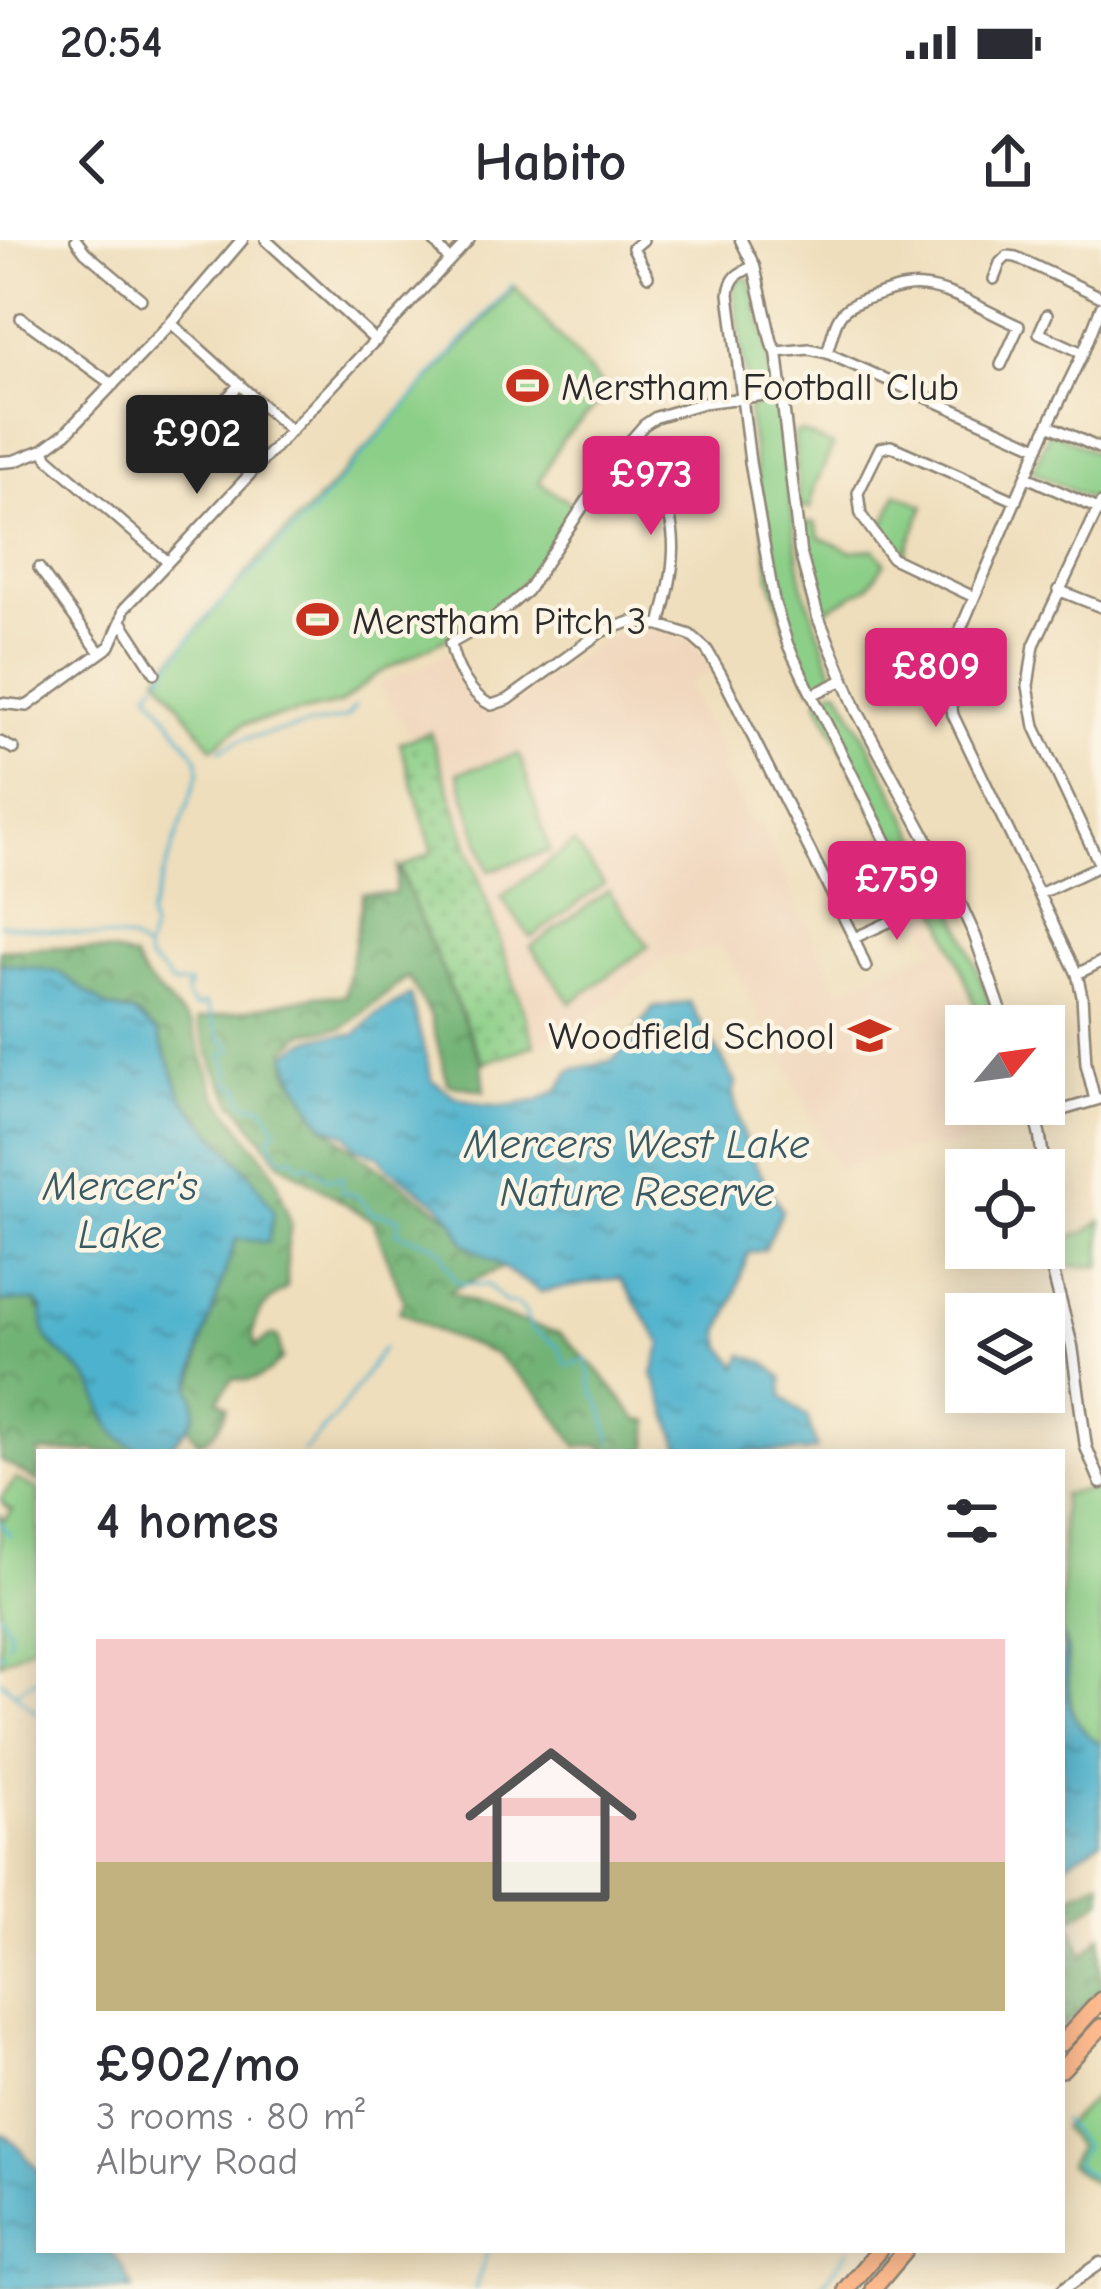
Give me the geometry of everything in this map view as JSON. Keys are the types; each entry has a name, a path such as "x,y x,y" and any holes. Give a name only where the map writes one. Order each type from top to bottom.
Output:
{"highway":[{"path":"1065,2040 1101,2000"},
{"path":"1065,2066 1101,2026"},
{"path":"846,2289 876,2253"},
{"path":"873,2289 903,2253"}],"street":[{"path":"76,240 141,299"},
{"path":"0,462 43,450 66,434 242,240"},
{"path":"266,240 376,341"},
{"path":"433,240 449,260"},
{"path":"0,703 27,706 100,653 115,638 127,606 469,240"},
{"path":"643,240 633,248 648,276"},
{"path":"741,240 754,266 777,352 800,551 818,617 843,680 953,888 999,1005"},
{"path":"994,279 1000,263 1007,256 1016,257 1101,297"},
{"path":"754,266 730,281 729,294 774,602 788,645 920,908"},
{"path":"827,353 837,319 851,303 898,289 925,287 1019,326 1001,365"},
{"path":"1065,1110 1098,1100 1086,1064 1077,974 950,702 950,660 1101,307"},
{"path":"1047,315 1039,333 1083,353"},
{"path":"21,318 113,385"},
{"path":"170,323 290,431"},
{"path":"777,352 827,353 1039,448"},
{"path":"180,447 174,440 194,417 206,421 240,384"},
{"path":"781,393 703,404 644,425 615,458 526,591 492,620 448,645 478,700 492,705 509,699 601,632 630,622 690,634 707,650 866,967"},
{"path":"1048,425 1101,449"},
{"path":"974,597 892,558 861,515 859,493 880,448 891,446 1016,501"},
{"path":"43,450 168,562"},
{"path":"615,458 650,483 664,501 672,524 675,550 660,625"},
{"path":"1027,477 1100,506 1034,645 1028,675 1035,727 1101,865 1039,894"},
{"path":"39,568 100,653"},
{"path":"1058,590 1101,607"},
{"path":"121,621 154,673"},
{"path":"812,695 843,680"},
{"path":"0,742 14,749"},
{"path":"854,938 953,888"},
{"path":"1077,974 1101,962"},
{"path":"1037,1125 1048,1196 1046,1245 1072,1346 1086,1447 1101,1483"},
{"path":"1063,2289 1101,2263"}],"shaded area":[{"path":"648,625 688,641 707,659 713,670 686,686 727,762 721,766 753,825 759,823 838,990 936,949 918,913 932,906 967,1005 945,1005 945,1125 1008,1125 1009,1129 955,1147 883,1155 837,1170 766,1022 762,1023 743,980 720,945 667,957 585,1020 535,1045 431,733 412,738 378,685 447,654 473,704 490,713 502,711 606,637"}],"green space":[{"path":"750,279 766,343 772,386 747,388 734,289 737,280"},
{"path":"515,287 609,393 562,440 539,482 577,508 519,589 487,617 376,675 340,704 244,724 212,748 158,675 262,556"},
{"path":"771,402 777,408 802,584 833,672 832,680 817,688 811,687 791,645 770,576 748,410"},
{"path":"1050,430 1101,456 1101,485 1095,502 1033,471"},
{"path":"801,432 833,446 814,488 811,508 800,508 794,434"},
{"path":"897,493 924,506 904,557 877,522 886,521"},
{"path":"801,523 815,523 820,537 850,551 874,549 885,562 868,587 820,613"},
{"path":"836,689 945,889 924,901 818,701"},
{"path":"430,732 535,1045 483,1063 401,868 433,852 400,743"},
{"path":"519,754 550,851 489,871 458,773"},
{"path":"574,843 604,884 531,938 501,897"},
{"path":"398,868 482,1064 485,1091 448,1084 430,1015 408,977 343,1028 304,1033 286,1050 288,1070 323,1125 453,1220 464,1242 504,1267 449,1291 512,1319 559,1333 597,1369 638,1420 649,1421 648,1449 578,1447 540,1395 495,1354 399,1311 404,1301 373,1221 279,1162 234,1105 214,1067 197,1020 316,996 345,996 363,894 395,894"},
{"path":"608,891 649,946 571,1003 531,947"},
{"path":"949,894 990,1005 975,1005 936,903"},
{"path":"59,947 134,959 143,976 192,1026 217,1096 267,1162 291,1224 287,1287 266,1305 253,1329 256,1347 271,1335 278,1337 282,1359 260,1377 233,1378 218,1400 227,1407 220,1424 198,1442 188,1427 194,1408 190,1388 251,1175 183,1099 157,1032 134,1013 107,1007 82,989 0,963 0,950"},
{"path":"1101,1221 1101,1266 1065,1266 1065,1237 1084,1233"},
{"path":"35,1301 73,1364 87,1377 106,1420 135,1449 36,1449 36,1480 0,1460 0,1302"},
{"path":"16,1479 36,1489 36,1643 0,1663 0,1515 4,1520 13,1510 1,1498"},
{"path":"1093,1489 1101,1497 1101,1745 1076,1719 1069,1693 1065,1494"},
{"path":"1101,1881 1101,1901 1069,1920 1084,1955 1101,1935 1101,1987 1065,2026 1065,1974 1070,1971 1065,1962 1065,1903"},
{"path":"1101,2091 1101,2188 1068,2165 1078,2148 1065,2125"}],"water":[{"name":"Mercer's Lake","path":"0,963 59,972 107,1007 134,1014 157,1032 183,1099 251,1175 274,1212 268,1242 236,1239 200,1349 191,1388 195,1414 169,1449 138,1449 117,1435 87,1377 50,1342 43,1310 36,1301 0,1302"},
{"name":"Mercers West Lake Nature Reserve","path":"410,995 432,1080 454,1096 505,1106 536,1101 559,1089 571,1070 614,1060 653,1008 689,1002 736,1083 733,1094 747,1150 782,1210 764,1250 748,1253 720,1331 723,1347 738,1367 743,1355 765,1362 782,1378 783,1397 807,1417 817,1449 680,1447 653,1374 662,1344 620,1278 540,1292 464,1242 439,1204 379,1156 355,1147 347,1135 323,1125 293,1075 287,1055 318,1038 355,1035 376,1015"},
{"path":"1065,1645 1071,1706 1086,1732 1101,1745 1101,1840 1065,1864"},
{"path":"0,2134 36,2167 36,2253 111,2253 133,2289 0,2289"}],"waterway":[{"path":"161,676 204,620 313,511 512,285"},
{"path":"147,949 152,929 149,917 199,772 198,759 149,691 157,681"},
{"path":"219,750 246,738 346,718 355,706"},
{"path":"0,924 130,940 146,951 148,960 172,985 189,984 186,996 195,1008 205,1004 231,1050 222,1055 230,1072 229,1084 242,1087 246,1104 264,1106 276,1129 269,1138 280,1158 293,1157 300,1166 307,1164 330,1180 342,1177 342,1192 359,1198 370,1212 400,1218 397,1233 444,1253 456,1281 488,1285 506,1303 517,1304 531,1329 559,1347 565,1363 587,1359 592,1390 611,1441"},
{"path":"306,1449 341,1410 383,1348"},
{"path":"0,1522 10,1536"},
{"path":"0,1613 10,1631 8,1644"},
{"path":"0,1654 4,1652"},
{"path":"0,1679 36,1712"},
{"path":"15,1692 36,1679"},
{"path":"1065,2125 1084,2147 1074,2165 1101,2182"},
{"path":"475,2289 487,2253"},
{"path":"819,2289 847,2253"}],"place":[{"name":"Merstham Football Club","path":"527,386"},
{"name":"Merstham Pitch 3","path":"318,620"},
{"name":"Woodfield School","path":"869,1035"}]}
